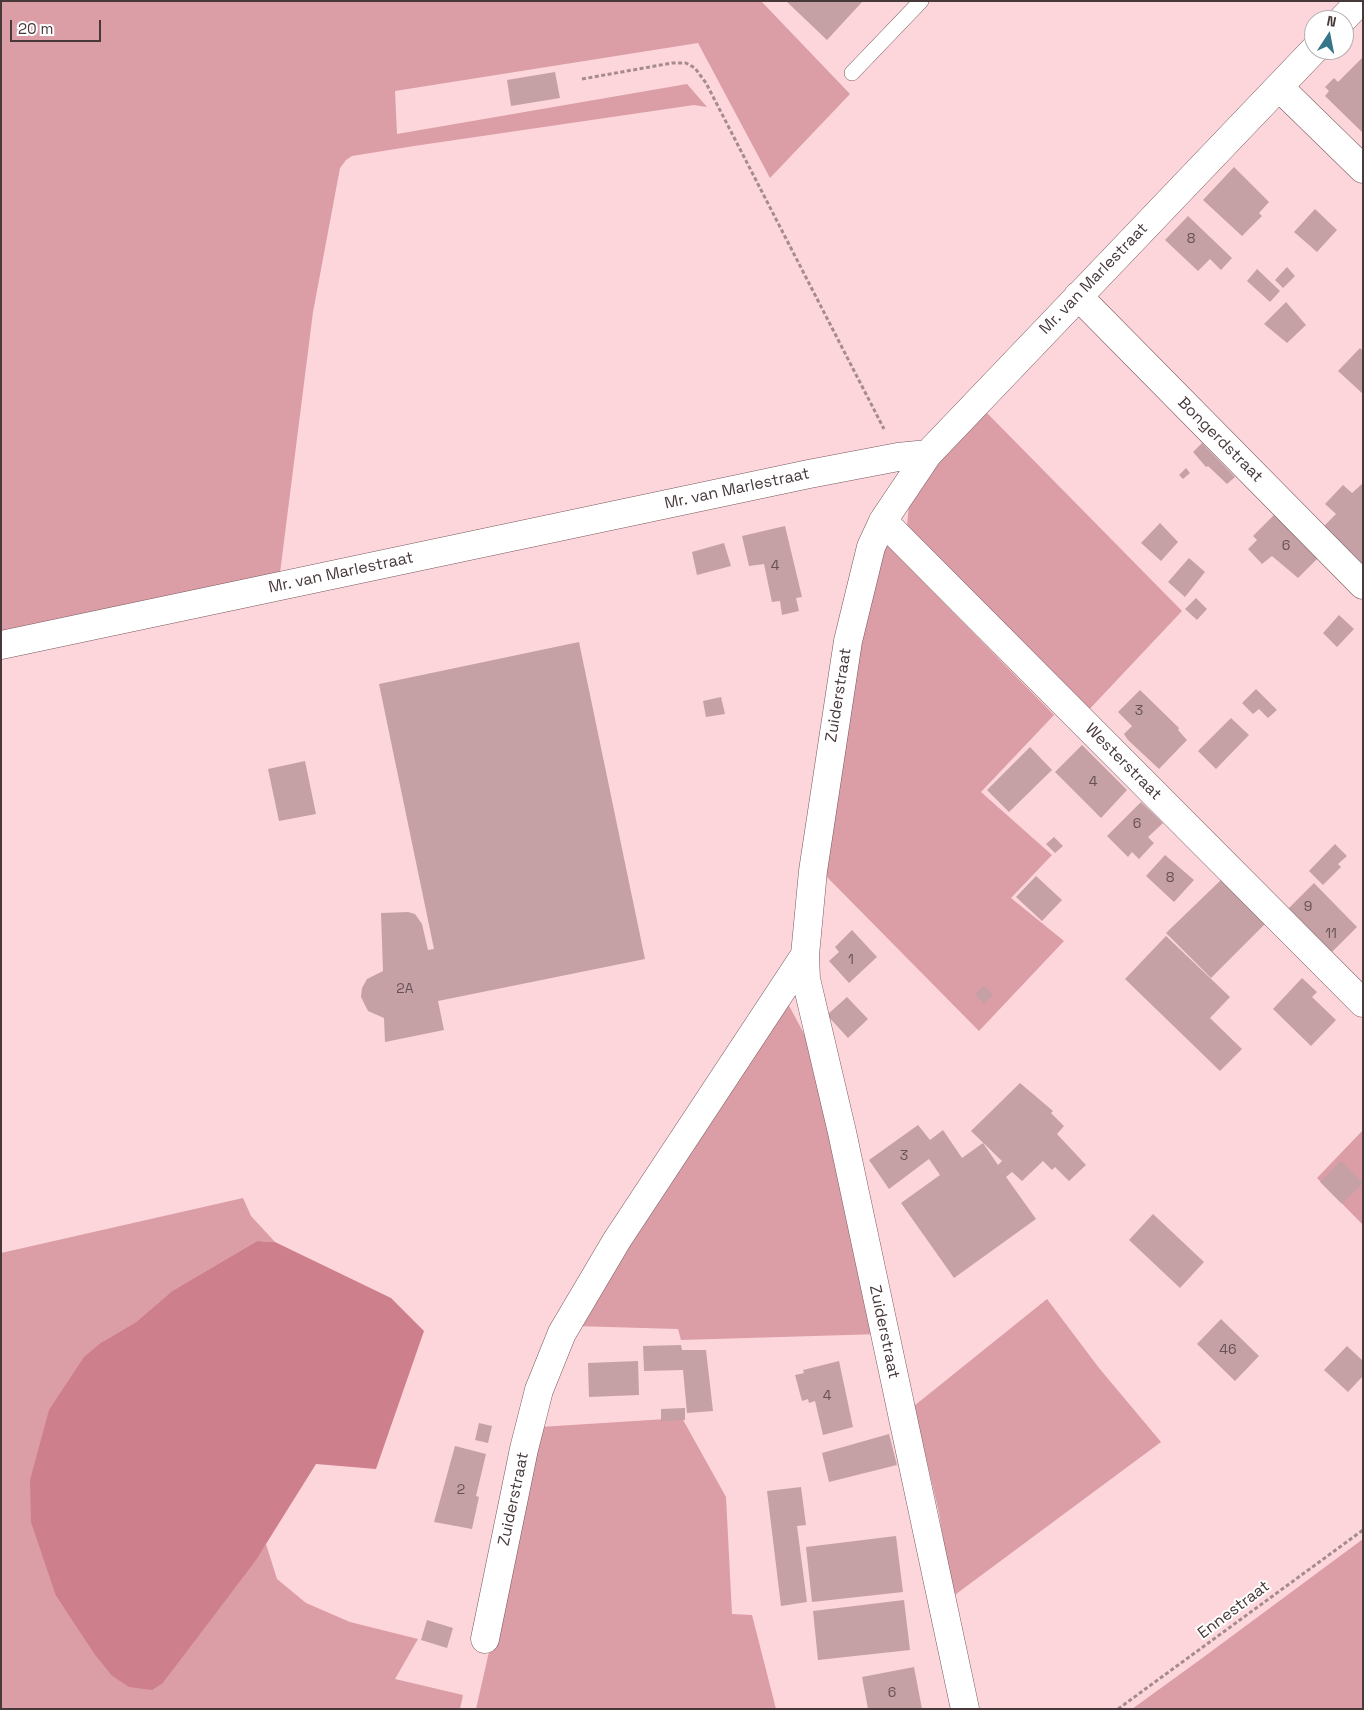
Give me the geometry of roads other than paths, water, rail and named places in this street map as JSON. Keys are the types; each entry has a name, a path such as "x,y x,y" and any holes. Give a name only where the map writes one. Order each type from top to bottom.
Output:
{"street":[{"name":"Mr. van Marlestraat","path":"1,645 898,456 928,454 1305,60"},
{"path":"1279,87 1363,169"},
{"name":"Bongerdstraat","path":"1078,296 1363,585"},
{"name":"Zuiderstraat","path":"928,454 883,521 871,547 848,641 813,871 805,954 806,980 842,1132 964,1709"},
{"name":"Westerstraat","path":"883,521 1363,1003"},
{"name":"Zuiderstraat","path":"484,1639 524,1449 540,1390 562,1333 616,1240 805,954"}],"lane":[{"path":"852,73 922,1"}]}
